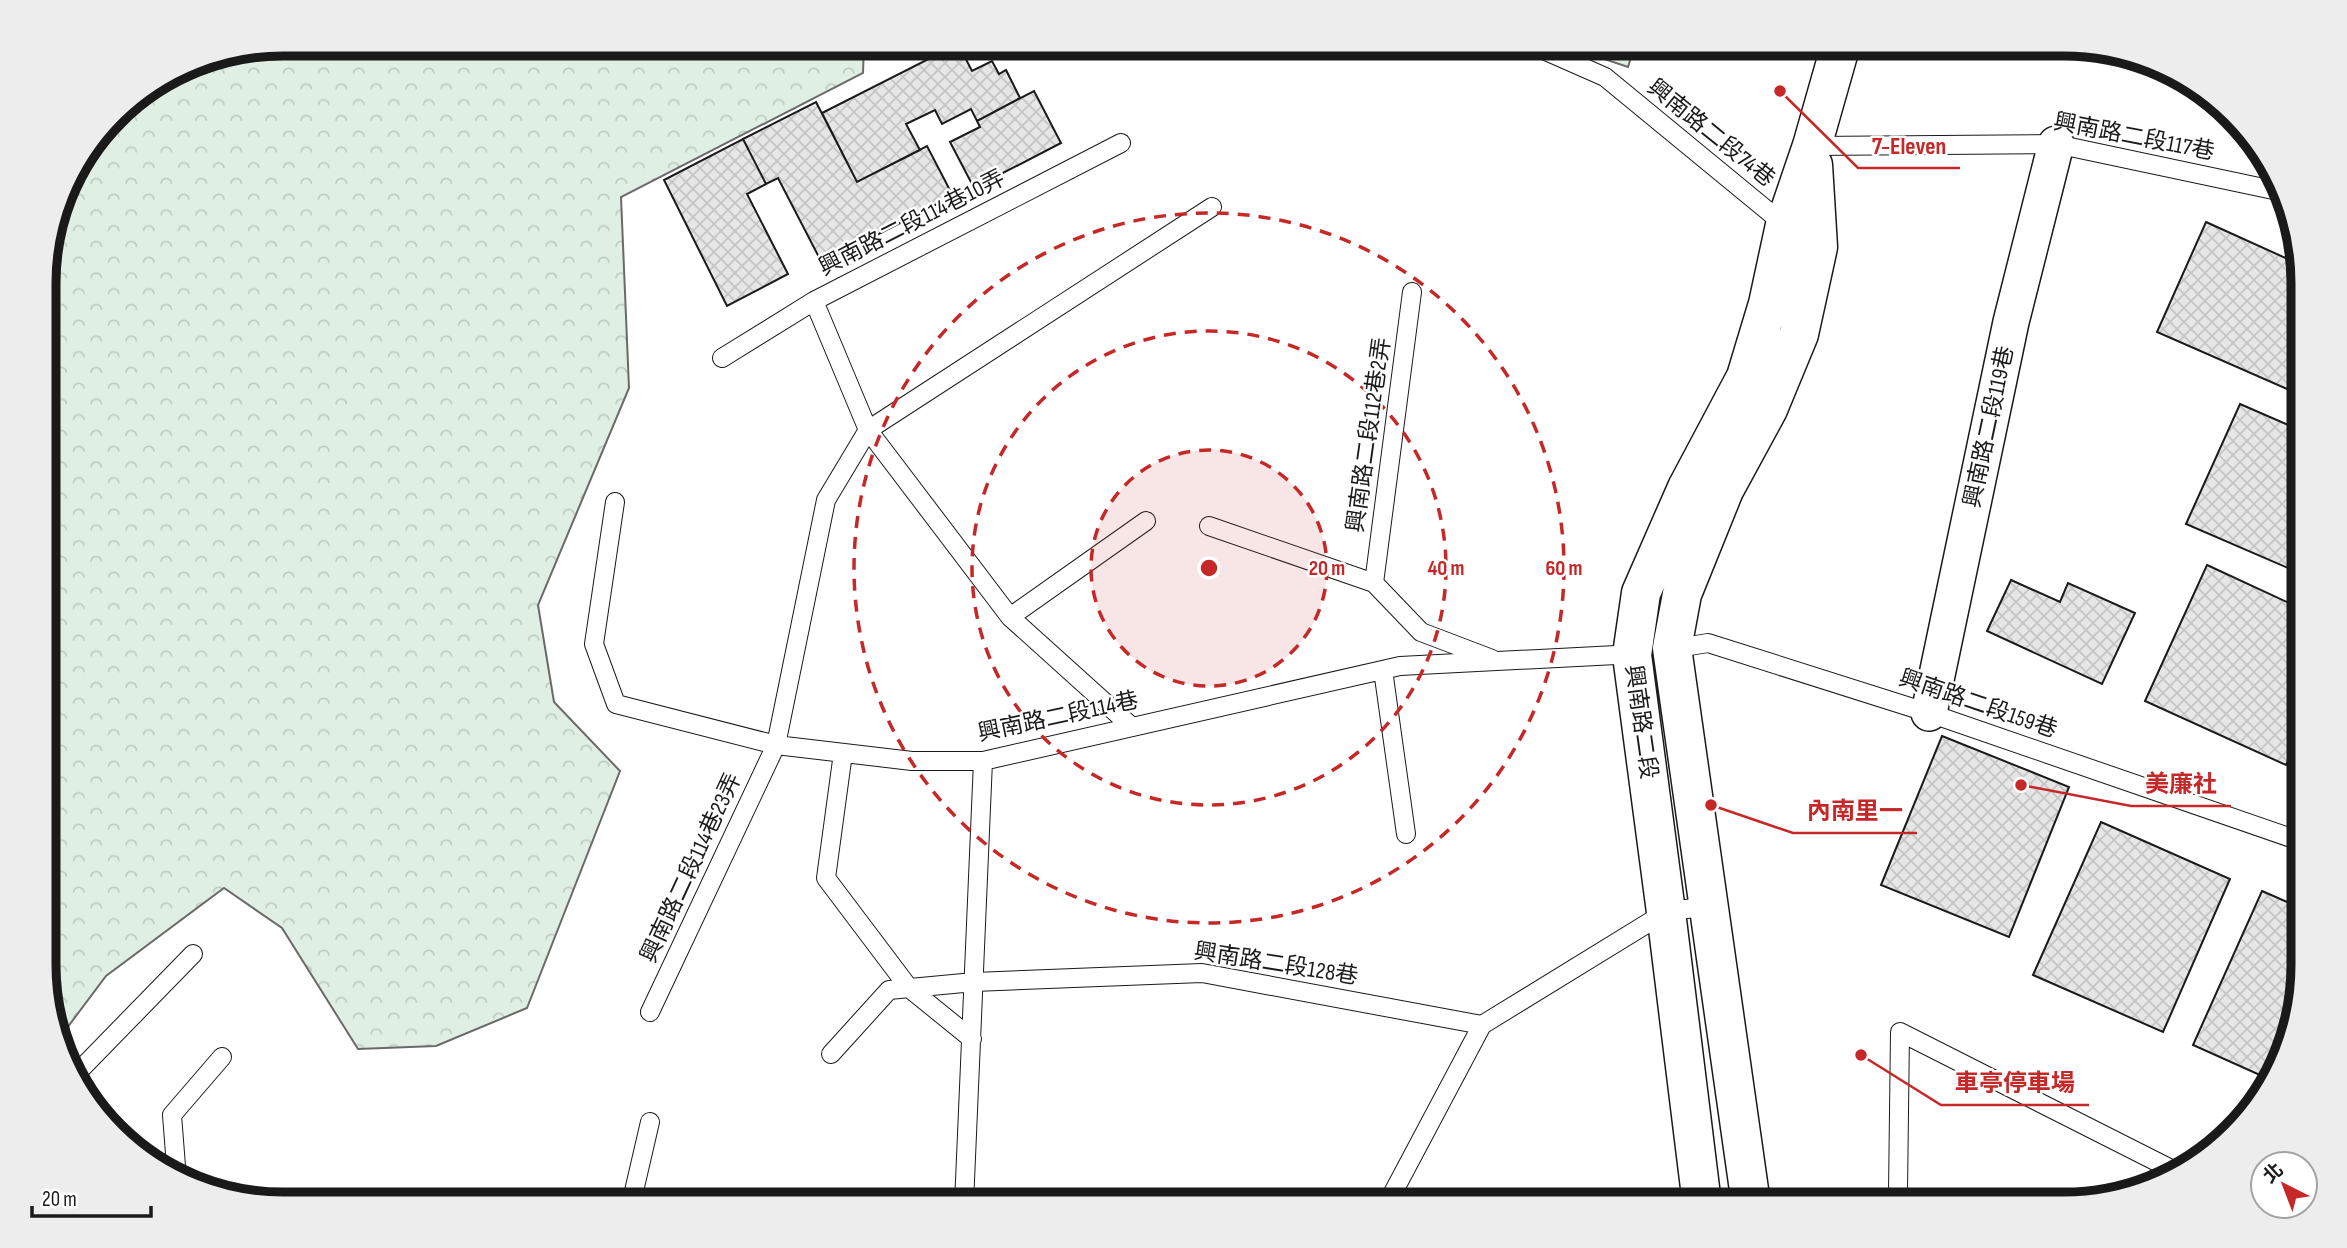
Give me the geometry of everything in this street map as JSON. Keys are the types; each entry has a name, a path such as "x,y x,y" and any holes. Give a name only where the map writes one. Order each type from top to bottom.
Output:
{"street":[{"name":"興南路二段","path":"1701,1192 1632,655 1641,593 1687,488 1746,377 1768,304 1785,225 1812,146 1838,56"},
{"name":"興南路二段119巷","path":"1929,713 2011,323 2056,144"},
{"name":"興南路二段","path":"1749,1192 1672,649 1686,582 1724,490 1768,409 1799,334 1818,247 1812,146"}],"lane":[{"name":"興南路二段74巷","path":"1557,56 1605,77 1785,225"},
{"name":"興南路二段114巷10弄","path":"1121,143 814,301 868,430 1010,617 1132,727"},
{"name":"興南路二段117巷","path":"1812,146 2056,144 2271,189"},
{"path":"868,430 1212,206"},
{"name":"興南路二段112巷2弄","path":"1374,583 1412,292"},
{"path":"722,358 814,301"},
{"name":"興南路二段114巷23弄","path":"650,1012 776,745 826,500 868,430"},
{"name":"興南路二段114巷","path":"615,502 594,644 616,704 776,745 912,761 983,761 1400,666 1632,655"},
{"path":"1010,617 1146,521"},
{"path":"1209,526 1374,583 1422,632 1498,661"},
{"name":"興南路二段159巷","path":"1632,655 1708,643 1929,713 2291,838"},
{"path":"1383,670 1406,834"},
{"path":"843,753 826,878 909,988 972,1040"},
{"path":"965,1192 983,761"},
{"path":"1393,1192 1482,1025 1666,912 1707,906"},
{"path":"81,1069 193,954"},
{"name":"興南路二段128巷","path":"831,1054 889,990 974,982 1202,973 1482,1025"},
{"path":"1898,1192 1900,1032 2167,1167"},
{"path":"176,1165 172,1115 222,1057"},
{"path":"634,1192 650,1122"}],"green space":[{"path":"864,56 863,73 621,197 629,388 538,605 554,702 620,771 527,1008 436,1046 358,1049 282,928 224,888 106,976 66,1030 60,1009 56,965 56,268 64,224 79,183 112,133 133,112 183,79 210,68 254,58"},
{"path":"1595,56 1631,56 1628,67"}],"building":[{"path":"934,56 964,56 972,71 992,61 999,74 1006,70 1020,98 977,121 971,109 942,124 935,110 906,124 920,150 857,182 822,113"},
{"path":"1034,91 1061,143 974,188 950,142 980,127 977,121"},
{"path":"816,102 857,182 927,146 953,196 822,263 778,178 766,184 743,139"},
{"path":"743,139 766,184 747,194 788,274 727,306 664,180"},
{"path":"2206,222 2289,260 2291,391 2157,332"},
{"path":"2240,404 2291,426 2291,569 2186,524"},
{"path":"2207,565 2291,604 2291,755 2286,765 2145,701"},
{"path":"2011,580 2060,602 2068,583 2135,613 2102,684 1987,631"},
{"path":"1942,736 2069,787 2009,937 1881,885"},
{"path":"2101,822 2230,879 2163,1032 2033,975"},
{"path":"2262,891 2291,904 2289,994 2274,1052 2262,1076 2193,1045"}],"place":[{"name":"7-Eleven","path":"1780,91"},
{"name":"美廉社","path":"2021,785"},
{"name":"內南里一","path":"1711,805"},
{"name":"車亭停車場","path":"1861,1055"}]}
